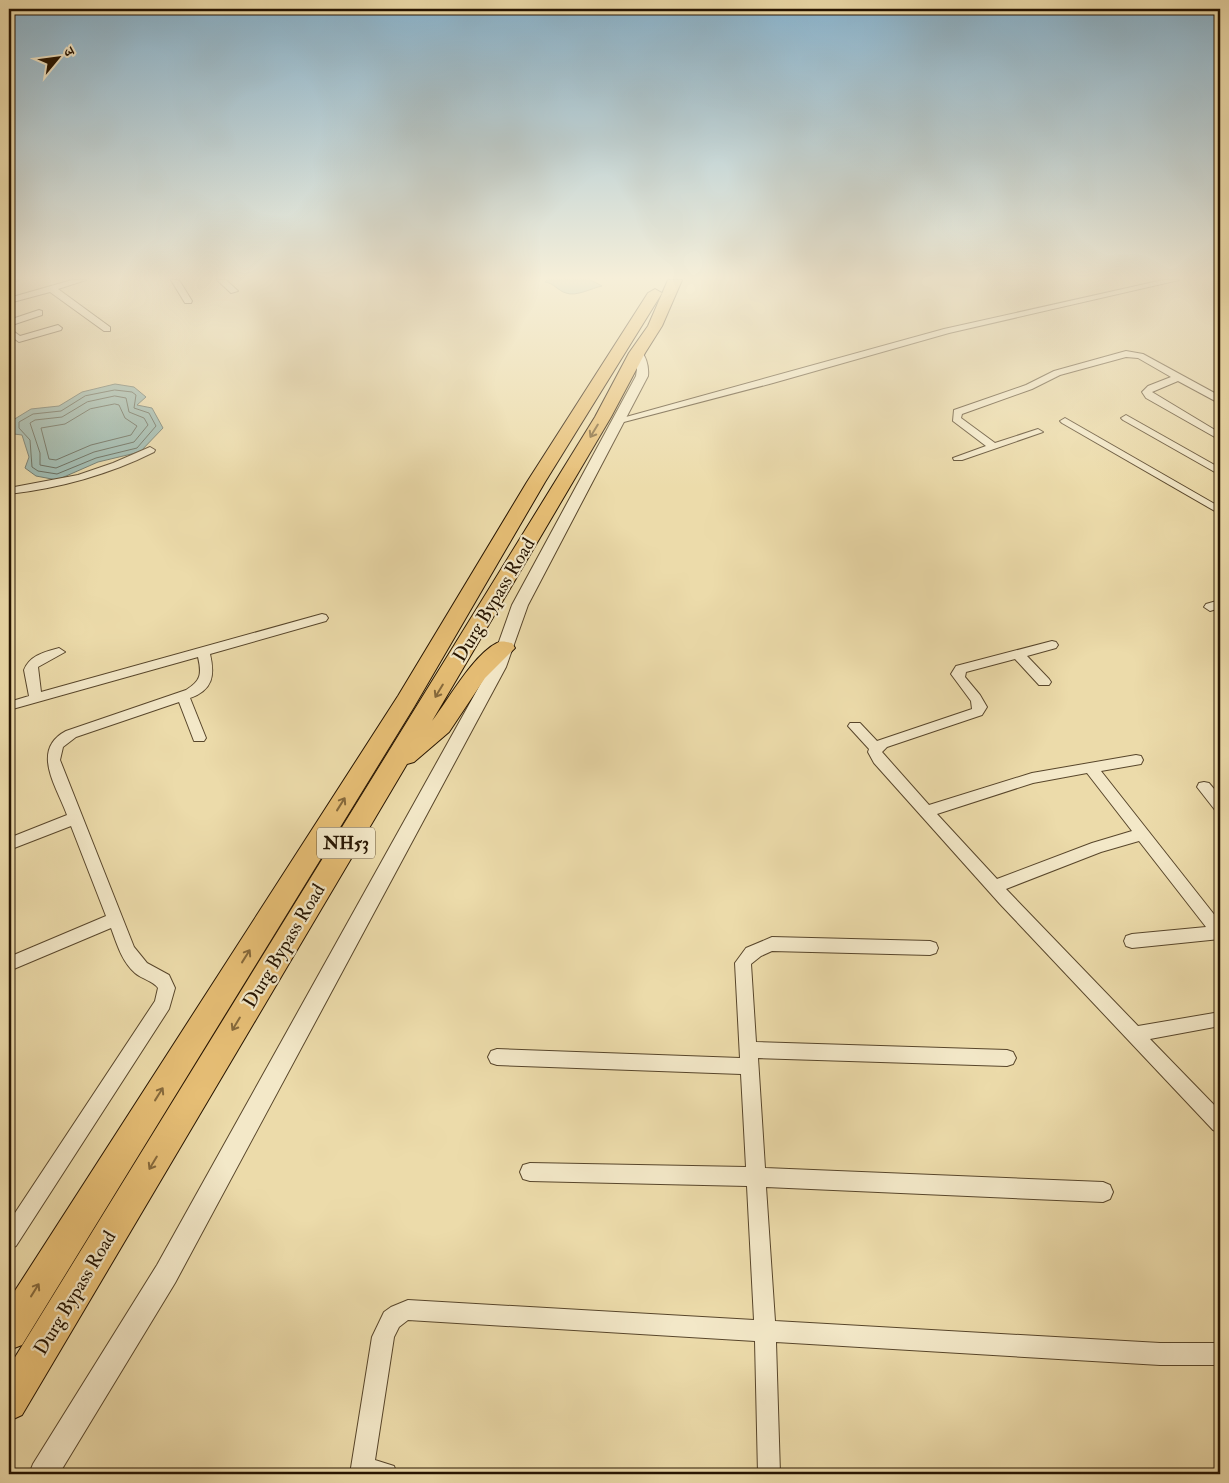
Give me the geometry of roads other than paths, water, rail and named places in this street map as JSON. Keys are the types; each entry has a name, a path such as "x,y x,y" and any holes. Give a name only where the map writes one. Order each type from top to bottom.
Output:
{"highway":[{"name":"Durg Bypass Road","path":"9,1332 406,702 536,482 621,349"},
{"name":"Durg Bypass Road","path":"9,1402 603,417 640,349"},
{"path":"396,762 415,749 441,726 477,673 504,648"}],"street":[{"path":"620,420 882,349"},
{"path":"43,1474 166,1274 498,667 520,605 642,376 643,369 637,354"},
{"path":"994,447 956,419 957,412 1029,387 1057,373 1126,354 1140,356 1220,400"},
{"path":"1179,378 1151,388 1147,392 1149,396 1220,437"},
{"path":"1126,418 1220,472"},
{"path":"1065,421 1218,508"},
{"path":"958,458 1038,432"},
{"path":"9,491 48,485 113,468 150,450"},
{"path":"9,706 322,618"},
{"path":"876,748 882,744 977,712 980,707 978,702 957,674 961,668 1052,645"},
{"path":"9,1238 163,1004 167,992 167,985 162,979 143,969 127,949 114,920 53,760 54,749 60,740 71,734 183,696 201,688 207,681 208,674 203,651"},
{"path":"36,698 30,670 32,665 36,661 59,652"},
{"path":"1017,653 1044,682"},
{"path":"183,696 199,738"},
{"path":"855,726 876,748 875,752 879,760 994,887 1220,1124"},
{"path":"926,812 1032,778 1136,760"},
{"path":"1091,768 1220,932"},
{"path":"1204,787 1220,806"},
{"path":"9,844 76,818"},
{"path":"994,887 1097,847 1143,834"},
{"path":"9,964 114,920"},
{"path":"1132,940 1220,932"},
{"path":"769,1474 765,1332 744,963 748,956 760,947 772,944 930,948"},
{"path":"1135,1034 1220,1019"},
{"path":"497,1057 1007,1058"},
{"path":"530,1172 756,1178 1103,1192"},
{"path":"386,1474 361,1472 383,1337 388,1323 398,1313 408,1310 1185,1355 1220,1354"}],"water":[{"path":"115,384 134,387 146,397 137,405 152,408 163,428 140,452 98,462 57,480 36,476 25,468 29,457 22,435 14,434 13,420 31,409 59,406 82,392"}]}
